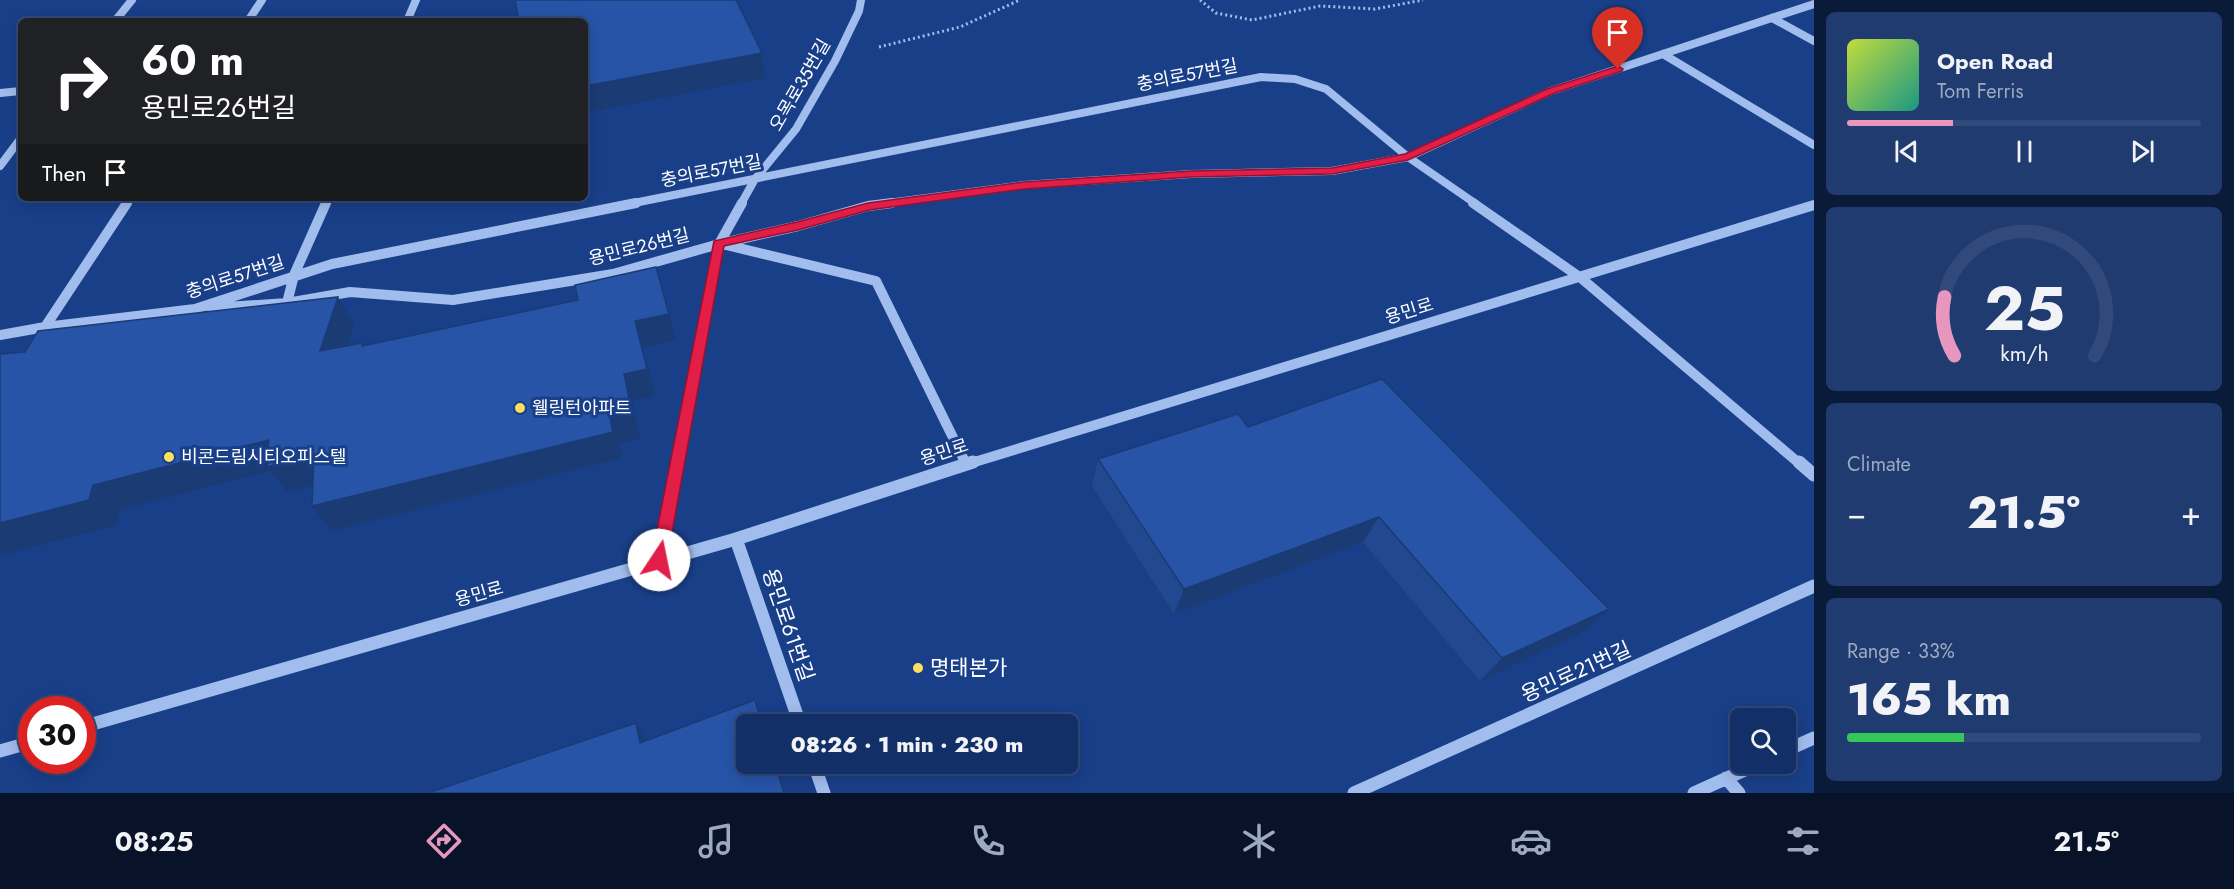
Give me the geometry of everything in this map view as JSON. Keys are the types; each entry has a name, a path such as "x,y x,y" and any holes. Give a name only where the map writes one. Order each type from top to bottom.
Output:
{"street":[{"path":"117,18 132,0"},
{"path":"250,18 262,0"},
{"path":"408,18 416,0"},
{"name":"오목로35번길","path":"659,560 719,244 755,179 796,129 835,61 859,11 861,0"},
{"name":"용민로26번길","path":"195,309 287,303 350,292 453,300 613,273 868,206 1024,185 1191,174 1332,171 1408,157 1551,91 1814,4"},
{"path":"1772,18 1814,41"},
{"path":"1663,54 1814,145"},
{"name":"충의로57번길","path":"0,335 45,327 195,309 332,264 1261,77 1295,79 1326,89 1408,157 1581,278 1814,476"},
{"path":"0,93 18,91"},
{"path":"0,166 18,142"},
{"path":"45,327 128,201"},
{"path":"287,303 294,275 327,201"},
{"name":"용민로","path":"96,723 736,539 966,464 1814,205"},
{"path":"719,244 760,255 810,263 876,281 966,464"},
{"name":"용민로61번길","path":"736,539 797,714"},
{"name":"용민로21번길","path":"1354,793 1814,586"},
{"path":"1796,746 1814,738"},
{"path":"0,751 18,746"},
{"path":"817,774 824,793"},
{"path":"1694,793 1735,774"},
{"path":"1726,778 1739,793"}],"path":[{"path":"879,47 960,27 1020,0"},
{"path":"1200,0 1216,14 1252,20 1320,6 1375,9 1423,0"}],"building":[{"path":"515,0 736,0 762,53 588,85 588,18 518,18"},
{"path":"656,267 669,314 635,321 647,369 624,374 632,413 610,418 613,432 312,506 314,454 267,467 269,440 93,485 89,500 0,523 0,354 25,352 38,331 338,297 320,351 362,343 362,346 578,300 575,285"},
{"path":"1382,379 1609,609 1502,658 1379,517 1184,589 1098,459 1238,414 1248,427"},
{"path":"755,700 759,714 736,714 736,774 778,774 784,793 428,793 636,723 640,743"}],"place":[{"name":"웰링턴아파트","path":"520,408"},
{"name":"비콘드림시티오피스텔","path":"169,457"},
{"name":"명태본가","path":"918,668"}],"route":[{"path":"659,560 719,244 798,226 868,206 1024,185 1191,174 1332,171 1408,157 1551,91 1618,69"}]}
